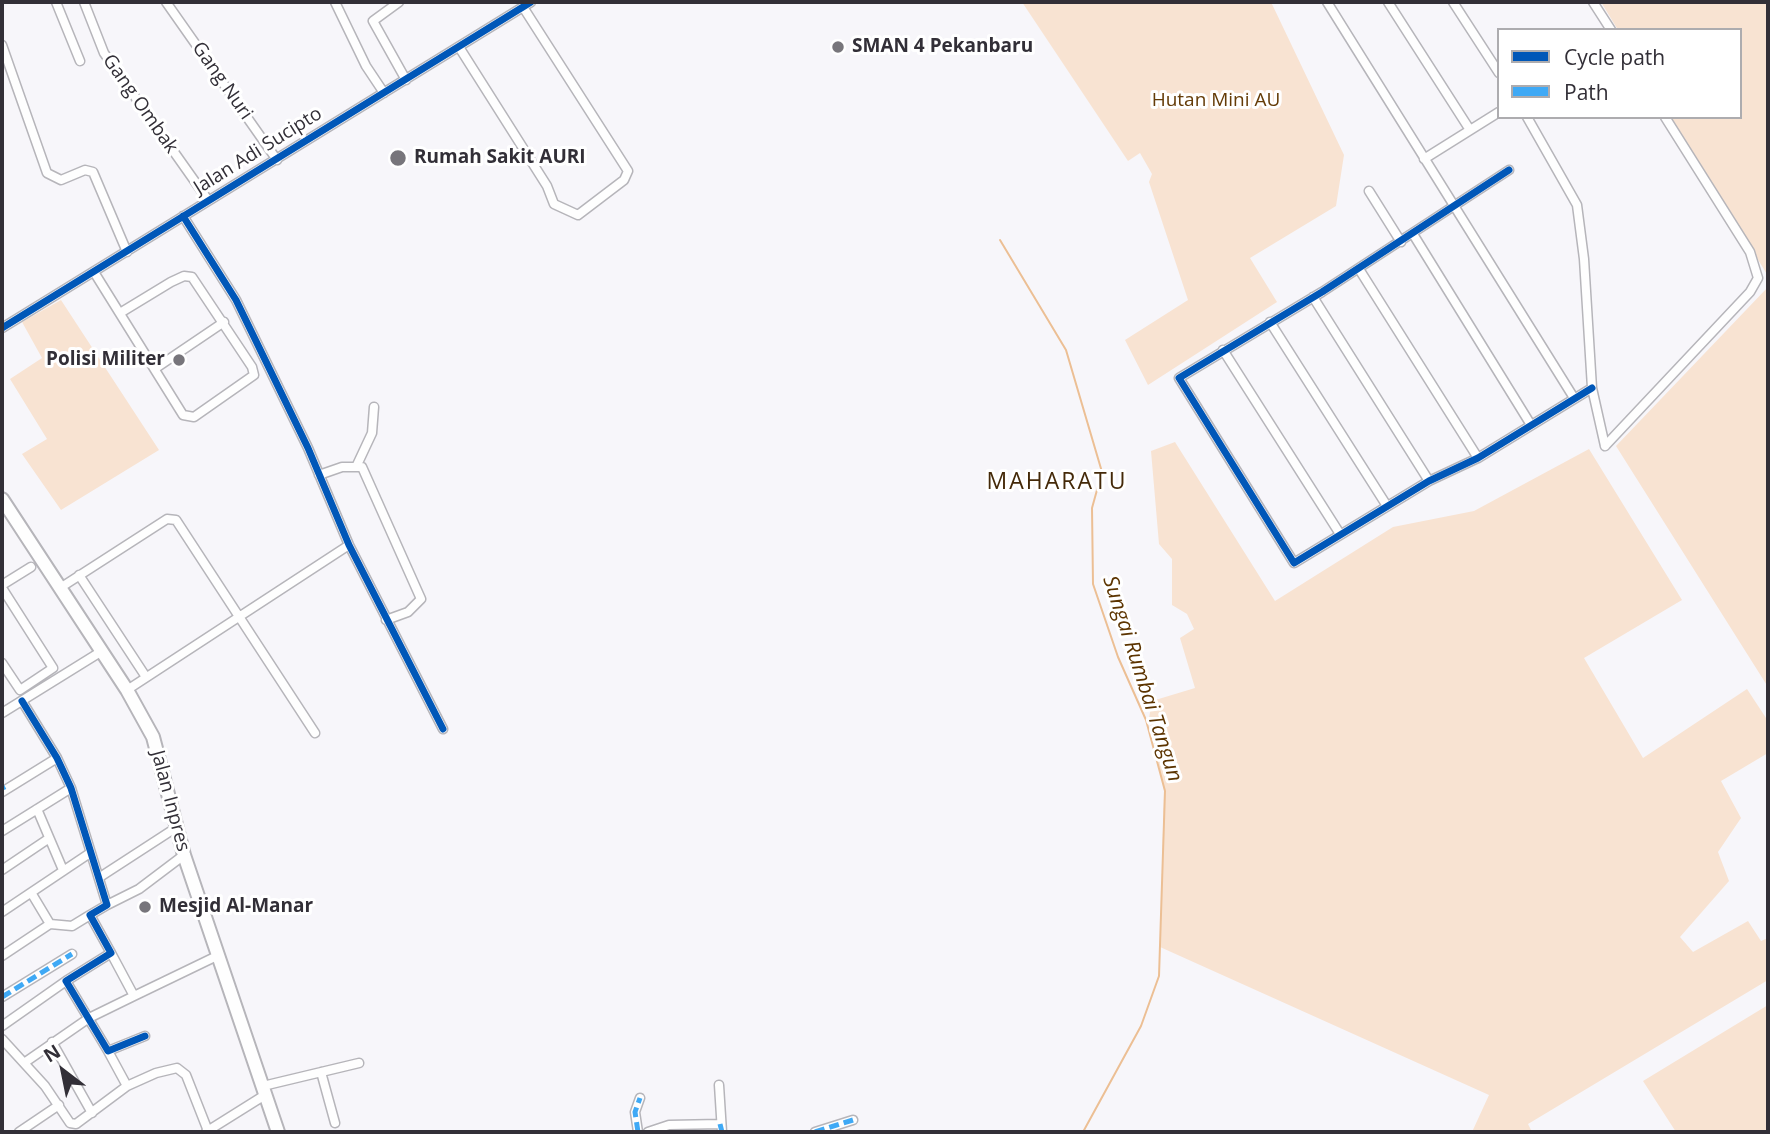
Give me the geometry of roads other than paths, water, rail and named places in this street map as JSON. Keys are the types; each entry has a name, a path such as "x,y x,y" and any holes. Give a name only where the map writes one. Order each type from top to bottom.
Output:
{"main road":[{"name":"Jalan Inpres","path":"2,499 127,690 153,737 184,855 278,1132"}],"street":[{"path":"56,2 80,61"},
{"name":"Gang Ombak","path":"84,2 104,53 208,200"},
{"name":"Gang Nuri","path":"166,2 277,160"},
{"path":"335,2 366,66 384,93"},
{"path":"399,2 373,21 405,80"},
{"path":"1327,2 1574,398"},
{"path":"1388,2 1469,130"},
{"path":"1453,2 1497,70"},
{"path":"1593,2 1610,28"},
{"path":"459,47 547,186 554,204 578,215 624,180 628,171 527,4"},
{"name":"Jalan Adi Sucipto","path":"2,328 527,4"},
{"path":"2,45 47,173 61,180 85,170 93,172 127,251"},
{"path":"1424,159 1497,113"},
{"path":"1528,119 1577,205 1584,259 1592,388 1605,446 1750,292 1758,278 1750,252 1666,119"},
{"path":"1509,170 1359,269 1179,378 1289,559 1299,562 1429,481 1478,458 1592,388"},
{"path":"1369,191 1401,242"},
{"path":"183,216 236,300 349,545 443,729"},
{"path":"1413,234 1531,425"},
{"path":"1359,269 1478,458"},
{"path":"94,272 120,313 156,368 178,409 190,418 248,382 254,375 252,367 224,322 192,278 184,276 120,313"},
{"path":"1313,297 1429,481"},
{"path":"156,368 224,322"},
{"path":"1270,322 1387,506"},
{"path":"1223,351 1340,534"},
{"path":"357,465 372,433 374,407"},
{"path":"319,475 357,465 362,467 421,599 408,612 386,620"},
{"path":"60,588 173,518 181,525 315,733"},
{"path":"127,690 349,545"},
{"path":"2,663 20,690 53,668 2,586 31,567"},
{"path":"79,575 146,677"},
{"path":"2,713 102,651"},
{"path":"22,701 57,758 71,788 107,905"},
{"path":"3,789 57,758"},
{"path":"2,831 71,788"},
{"path":"37,809 63,870"},
{"path":"100,877 177,827"},
{"path":"2,870 48,839"},
{"path":"2,912 90,853"},
{"path":"2,956 50,924 72,926 139,889 184,855"},
{"path":"32,894 50,924"},
{"path":"90,915 134,996"},
{"path":"2,1026 111,953"},
{"path":"2,997 72,954"},
{"path":"24,1063 89,1018 219,955"},
{"path":"66,981 127,1086"},
{"path":"108,1051 145,1036"},
{"path":"2,1039 6,1052 24,1063 59,1105 70,1123 76,1124 127,1086 156,1073 181,1070 207,1132 264,1090 359,1063"},
{"path":"52,1042 92,1113"},
{"path":"321,1072 335,1124"},
{"path":"648,1132 669,1125 721,1128 719,1084"},
{"path":"638,1132 635,1112 640,1098"},
{"path":"19,1132 59,1105"},
{"path":"815,1132 853,1121"}],"waterway":[{"name":"Sungai Rumbai Tangun","path":"1000,240 1066,350 1102,472 1092,508 1093,584 1118,657 1146,720 1165,791 1159,976 1141,1026 1083,1132"}],"place":[{"name":"SMAN 4 Pekanbaru","path":"838,47"},
{"name":"Rumah Sakit AURI","path":"398,158"},
{"name":"Polisi Militer","path":"179,360"},
{"name":"Mesjid Al-Manar","path":"145,907"}],"district":[{"name":"MAHARATU","path":"1057,482"}],"park label":[{"name":"Hutan Mini AU","path":"1216,101"}]}
